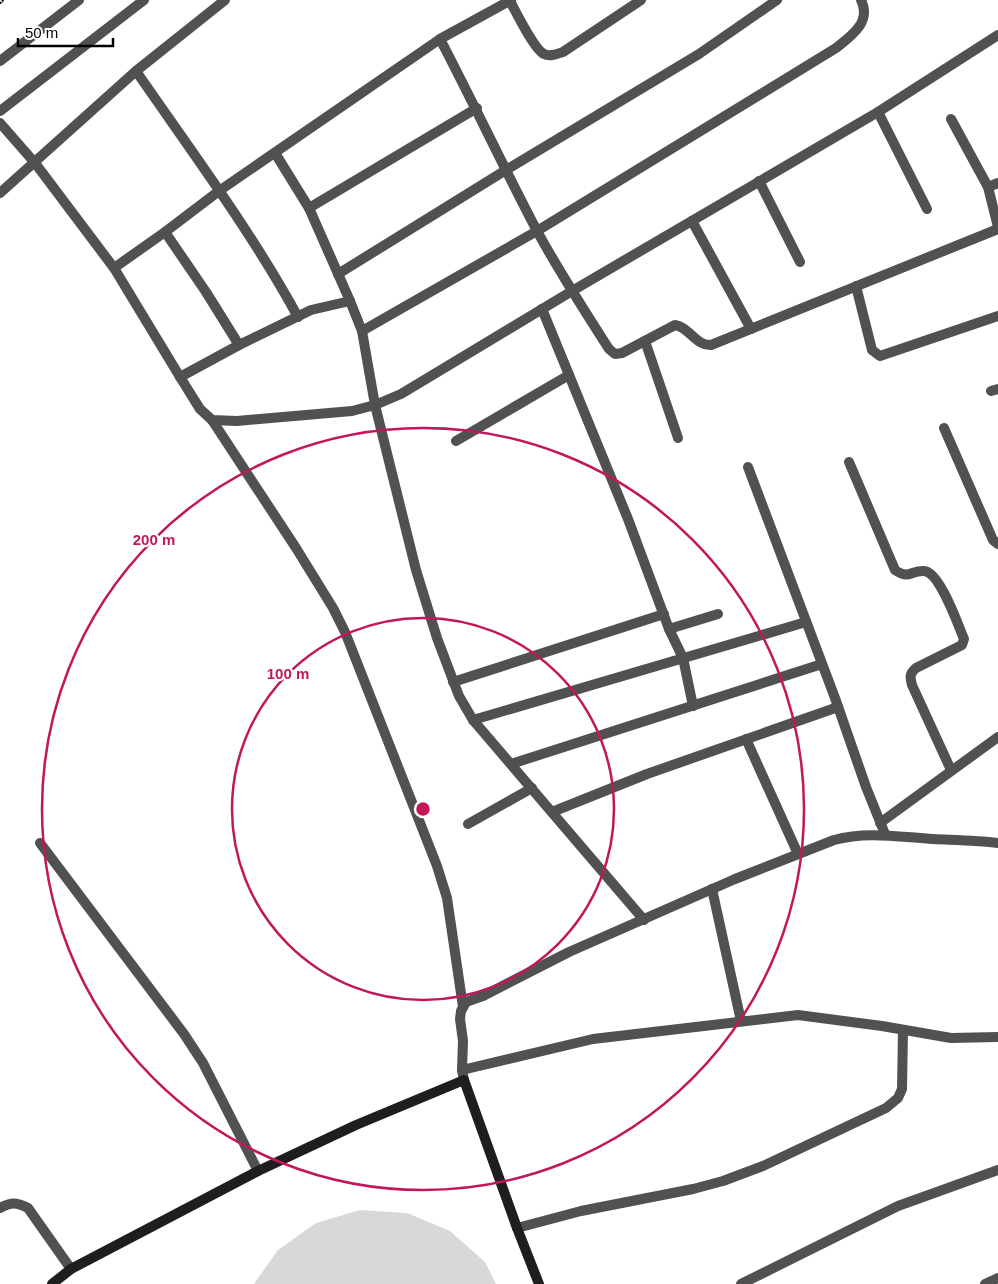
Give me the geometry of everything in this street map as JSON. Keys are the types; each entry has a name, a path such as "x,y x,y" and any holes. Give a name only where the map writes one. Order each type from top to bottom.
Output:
{"street":[{"path":"0,61 79,0"},
{"path":"0,111 144,0"},
{"path":"0,193 136,71 224,0"},
{"path":"114,268 219,191 440,39 510,0 536,47 544,54 552,56 563,52 641,0"},
{"path":"338,274 699,54 777,0"},
{"path":"362,331 537,231 836,48 852,35 862,23 866,2"},
{"path":"212,420 237,421 343,412 375,405 401,394 572,291 878,112 998,35"},
{"path":"440,39 477,108 537,231 572,291 615,354 622,353 675,325 684,328 702,344 706,345 751,329 998,228 993,185 951,119"},
{"path":"136,71 219,191 284,291 298,317"},
{"path":"309,208 477,108"},
{"path":"878,112 927,209"},
{"path":"0,123 35,162 114,268 200,409 212,420 316,579 345,632 437,866 447,898 463,1006"},
{"path":"275,153 309,208 362,331 375,405 416,570 437,638 462,702 473,720 644,920"},
{"path":"759,181 800,262"},
{"path":"692,221 751,329"},
{"path":"165,232 206,292 239,346"},
{"path":"856,286 872,350 880,356 998,316"},
{"path":"180,377 311,310 350,301"},
{"path":"542,309 628,519 669,629 683,658 693,706"},
{"path":"645,340 678,438"},
{"path":"456,441 569,375"},
{"path":"944,428 993,540 998,544"},
{"path":"849,462 895,570 903,575 909,575 922,570 933,575 941,587 964,639 962,645 916,668 911,672 910,676 912,685 951,770"},
{"path":"748,467 885,834"},
{"path":"454,682 664,614"},
{"path":"669,629 718,614"},
{"path":"473,720 806,622"},
{"path":"511,764 822,664"},
{"path":"552,812 648,774 838,707"},
{"path":"880,823 998,737"},
{"path":"746,739 798,854"},
{"path":"468,824 532,788"},
{"path":"539,1284 517,1228 463,1075 463,1041 460,1019 461,1011 466,1002 484,996 569,952 712,889 834,840 861,834 885,834 998,843"},
{"path":"40,843 150,988 198,1056 258,1171"},
{"path":"712,889 742,1021"},
{"path":"52,1284 72,1269 258,1171 463,1075 593,1039 798,1015 882,1026 950,1038 998,1037"},
{"path":"517,1228 580,1211 693,1189 723,1181 763,1166 886,1108 898,1098 902,1089 903,1030"},
{"path":"741,1284 898,1206 998,1170"},
{"path":"0,1208 11,1203 18,1203 28,1208 72,1269"},
{"path":"986,1284 998,1278"}],"shaded area":[{"path":"360,1210 407,1213 450,1231 485,1262 496,1284 254,1284 278,1250 316,1223"}]}
